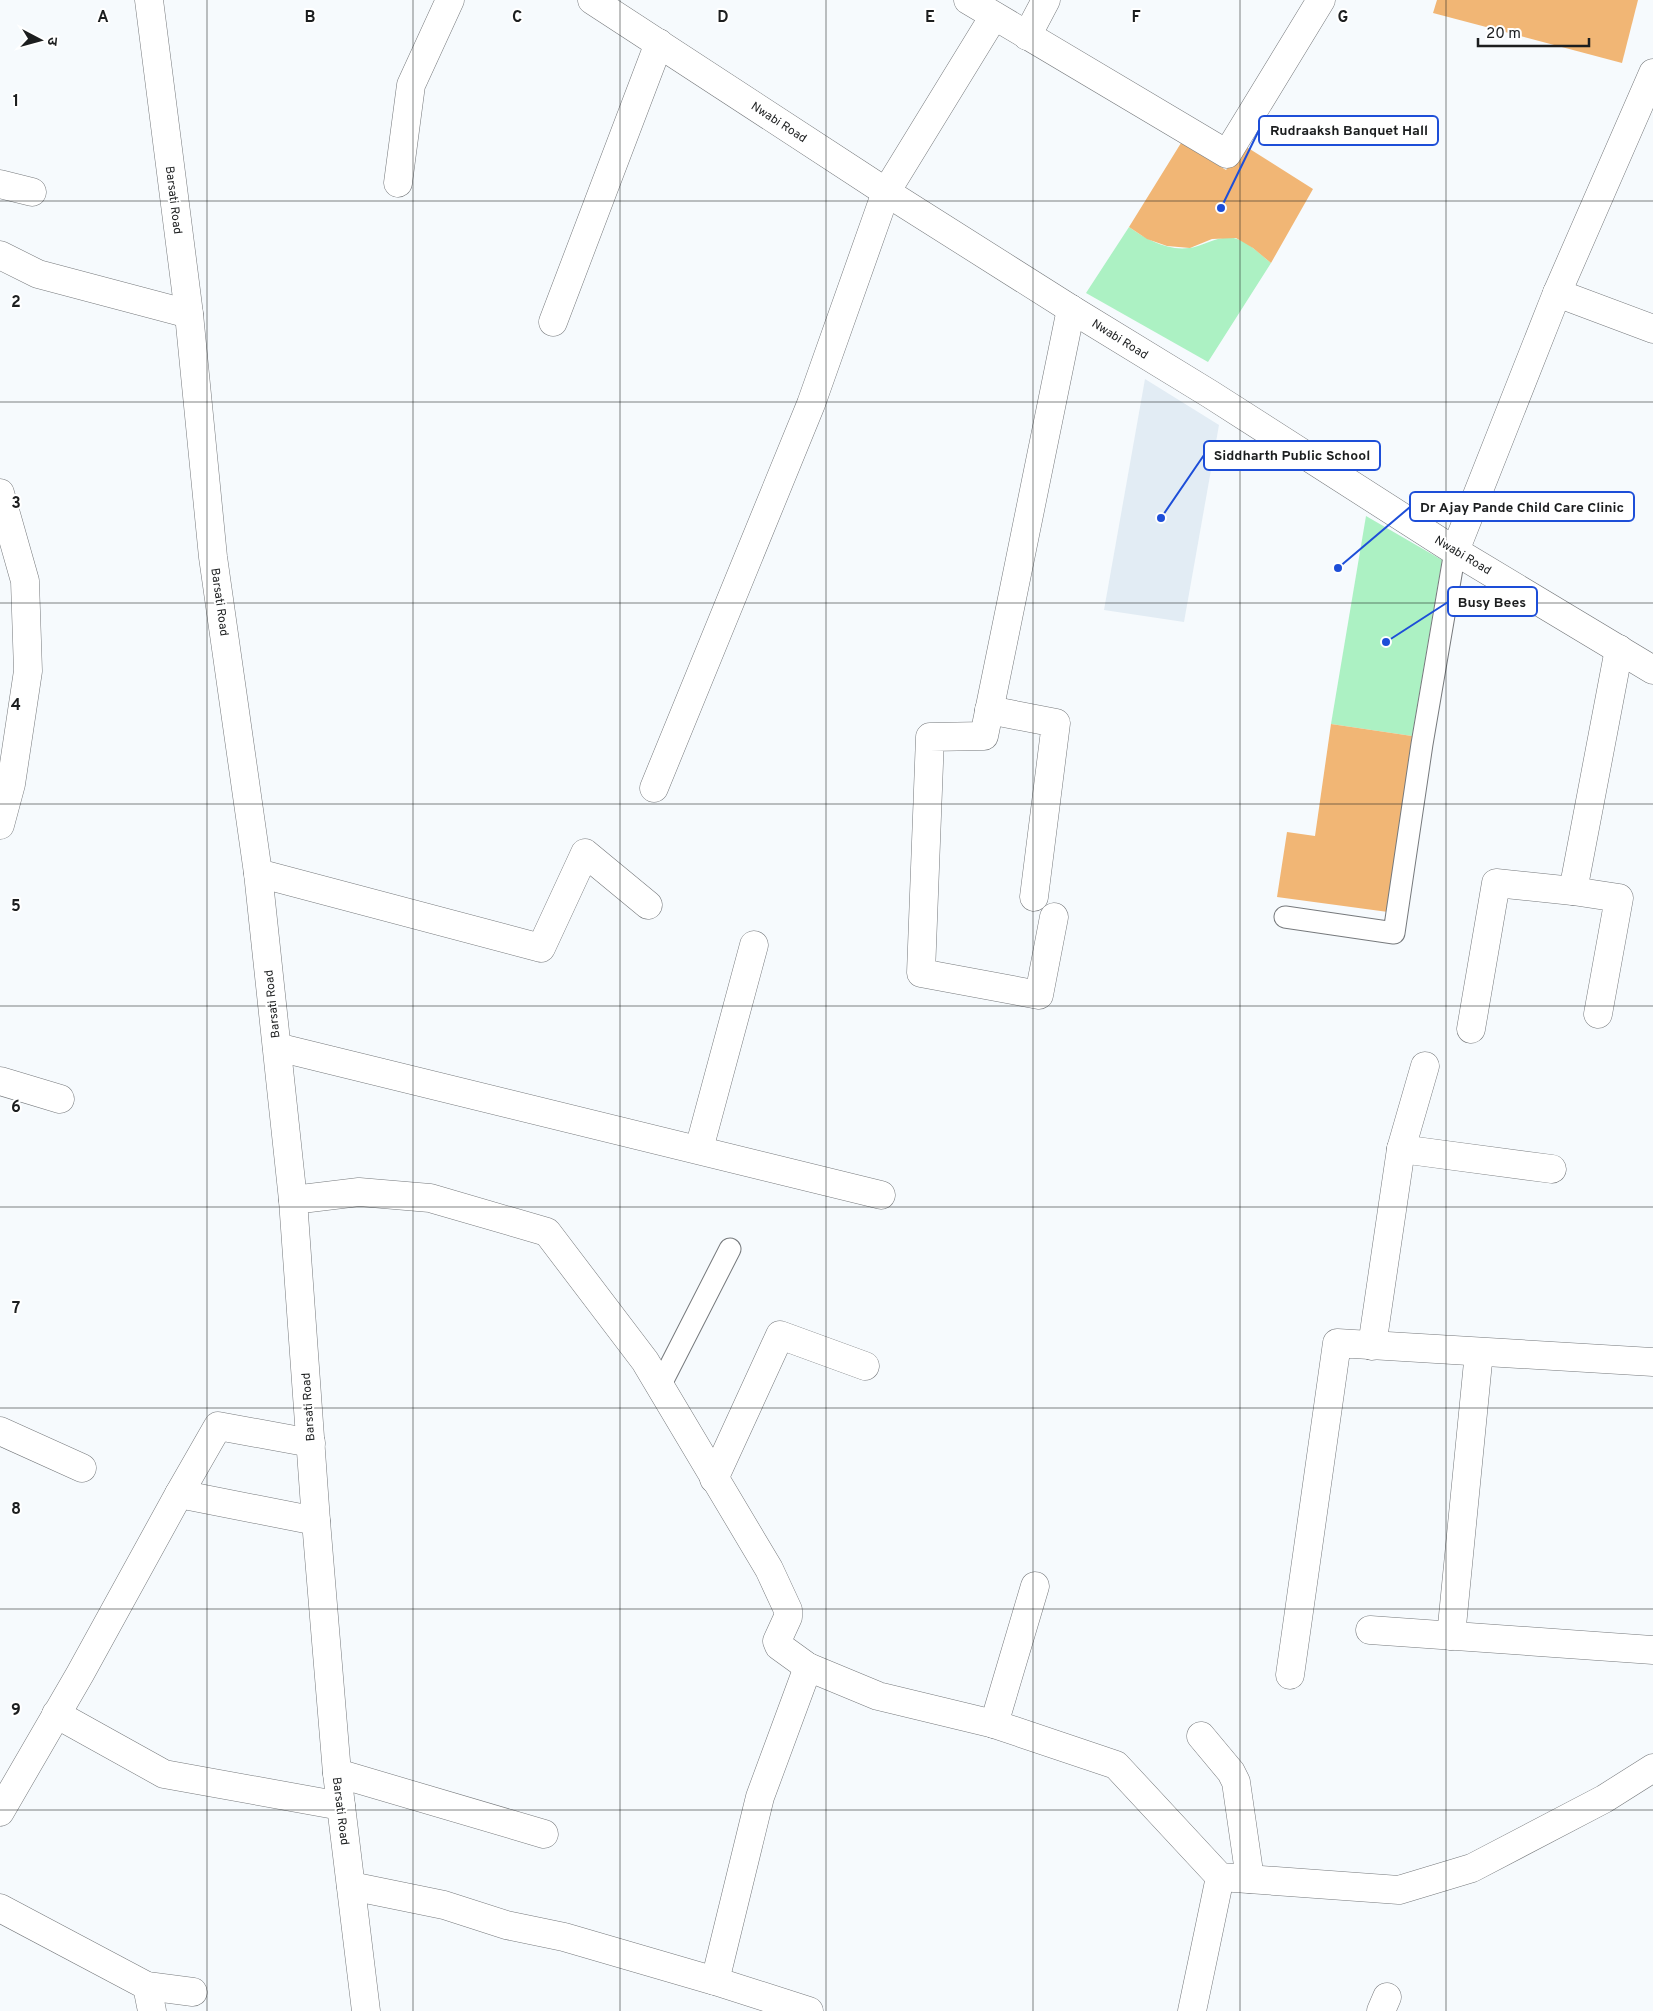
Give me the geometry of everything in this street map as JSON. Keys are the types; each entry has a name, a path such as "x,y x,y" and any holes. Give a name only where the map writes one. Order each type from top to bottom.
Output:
{"street":[{"name":"Barsati Road","path":"149,0 189,314 213,557 258,873 277,1047 293,1200 316,1521 337,1773 366,2011"},
{"path":"398,183 410,85 450,0"},
{"name":"Nwabi Road","path":"592,0 886,192 1071,309 1210,394 1455,551 1653,670"},
{"path":"968,0 1227,154 1321,0"},
{"path":"1027,36 1046,0"},
{"path":"654,788 810,404 886,192 994,16"},
{"path":"553,322 659,43"},
{"path":"1455,551 1557,293 1653,73"},
{"path":"0,184 32,192"},
{"path":"0,255 38,274 189,314"},
{"path":"1557,293 1653,329"},
{"path":"1054,917 1039,995 921,973 930,737 984,736 1071,309"},
{"path":"0,825 12,784 28,671 25,581 3,510"},
{"path":"1573,891 1619,649"},
{"path":"989,710 1056,723 1034,897"},
{"path":"258,873 541,948 585,853 648,905"},
{"path":"1470,1028 1496,883 1619,898 1598,1014"},
{"path":"699,1149 754,944"},
{"path":"277,1047 881,1195"},
{"path":"1372,1346 1401,1148 1425,1066"},
{"path":"0,1081 60,1100"},
{"path":"1401,1148 1552,1169"},
{"path":"293,1200 359,1192 430,1198 547,1232 646,1361 714,1479 769,1569 788,1610 788,1617 777,1641 779,1646 808,1667 878,1696 994,1724 1116,1765 1220,1877 1399,1890 1472,1868 1604,1799 1653,1768"},
{"path":"714,1479 780,1335 864,1366"},
{"path":"1290,1676 1337,1343 1653,1362"},
{"path":"1451,1636 1479,1352"},
{"path":"0,1812 218,1426 311,1443"},
{"path":"0,1431 82,1468"},
{"path":"179,1494 316,1521"},
{"path":"994,1724 1035,1586"},
{"path":"1370,1630 1653,1650"},
{"path":"716,1981 760,1797 808,1667"},
{"path":"56,1714 164,1774 341,1806"},
{"path":"1201,1736 1231,1772 1236,1782 1250,1879"},
{"path":"337,1773 544,1834"},
{"path":"1192,2011 1220,1877"},
{"path":"351,1886 444,1905 506,1925 564,1937 716,1981 809,2011"},
{"path":"0,1908 150,1999 193,1992"}],"lane":[{"path":"1285,916 1394,933 1422,744 1455,551"},
{"path":"660,1386 730,1249"}],"shaded area":[{"path":"1145,379 1219,425 1184,622 1104,610"}],"green space":[{"path":"1129,227 1150,240 1173,248 1195,247 1225,238 1237,239 1251,246 1271,263 1208,362 1086,293"},
{"path":"1366,516 1442,560 1412,736 1331,724"}],"building":[{"path":"1437,0 1638,0 1622,63 1433,13"},
{"path":"1181,143 1226,170 1245,146 1313,189 1271,263 1253,248 1236,238 1212,239 1190,248 1167,246 1147,239 1129,227"},
{"path":"1331,724 1412,736 1388,912 1277,897 1287,832 1315,836"}],"place":[{"name":"Rudraaksh Banquet Hall","path":"1221,208"},
{"name":"Siddharth Public School","path":"1161,518"},
{"name":"Dr Ajay Pande Child Care Clinic","path":"1338,568"},
{"name":"Busy Bees","path":"1386,642"}]}
